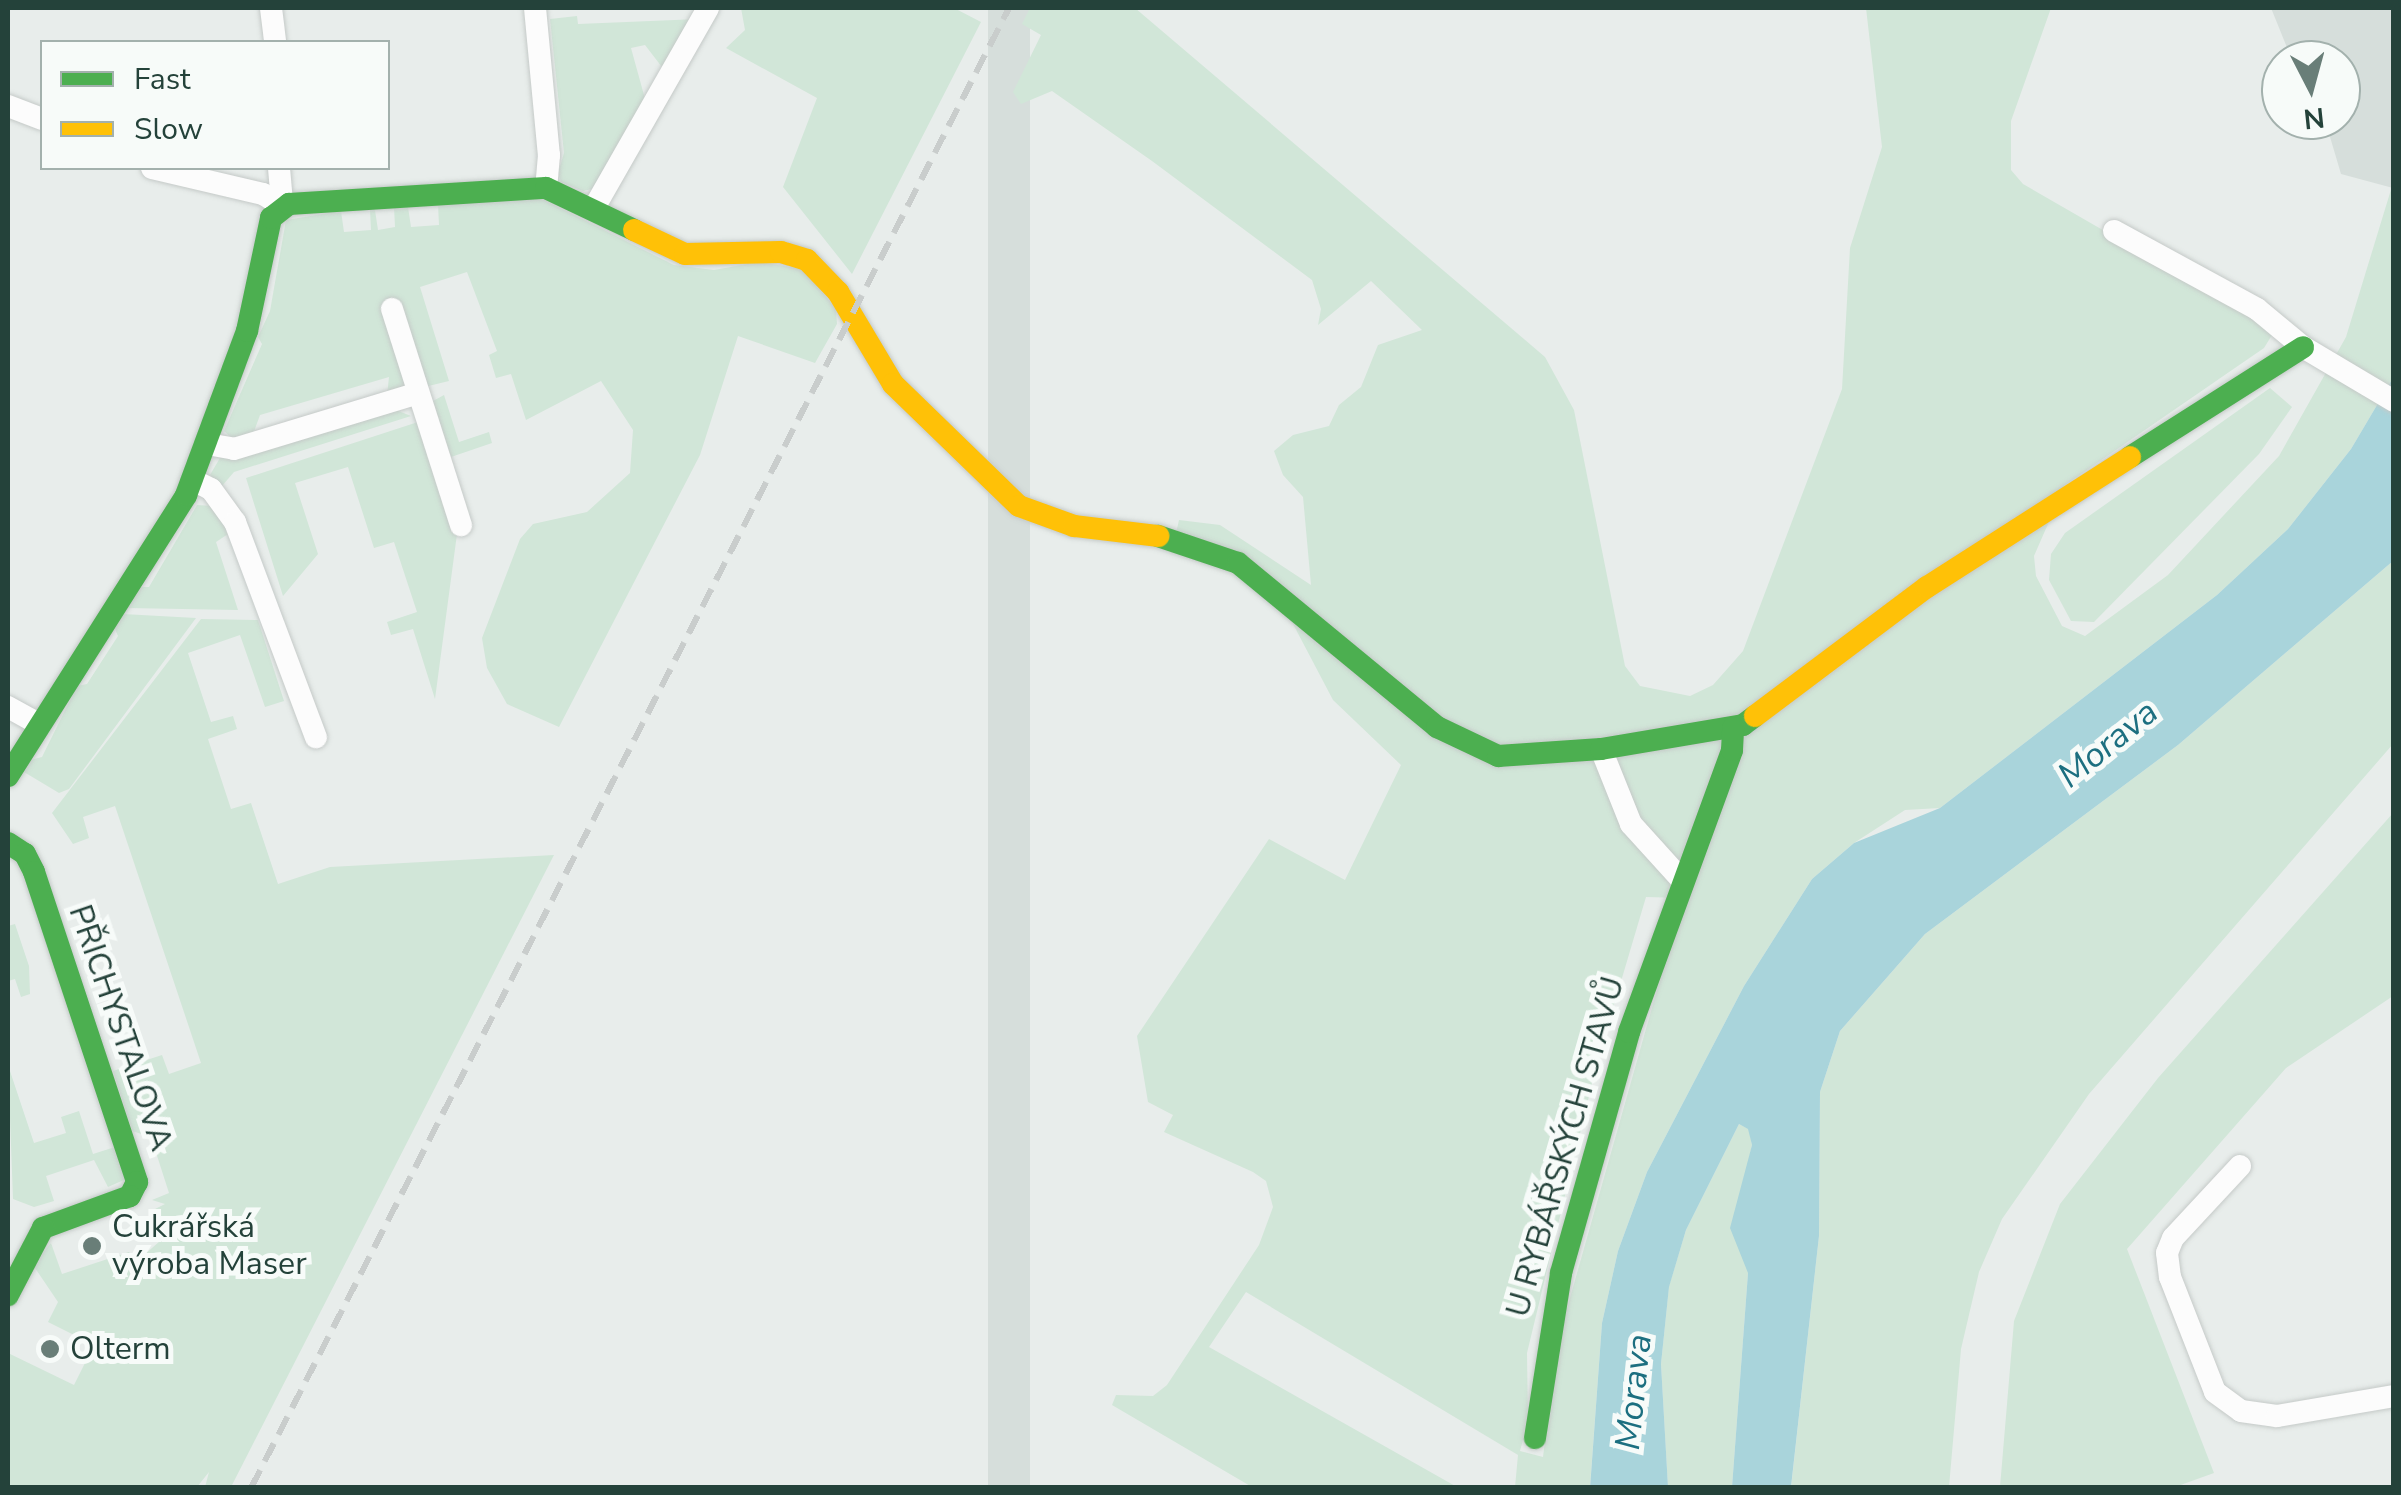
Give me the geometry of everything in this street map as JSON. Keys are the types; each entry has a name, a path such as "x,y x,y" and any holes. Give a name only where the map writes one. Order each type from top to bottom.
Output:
{"street":[{"path":"271,8 275,40"},
{"path":"535,8 549,155 546,188"},
{"path":"594,208 708,8"},
{"path":"8,106 40,118"},
{"path":"161,170 263,194 282,206 546,188 685,254 782,252 815,265 893,384 988,481 1036,516 1175,538 1238,563 1278,588 1437,726 1473,748 1514,756 1601,749 1733,728 1927,587 2302,347"},
{"path":"8,776 193,480 248,331 272,218 282,206 279,170"},
{"path":"2114,231 2257,309 2302,347 2394,401"},
{"path":"392,309 461,525"},
{"path":"206,444 234,449 418,392"},
{"path":"193,480 211,489 234,522 316,737"},
{"path":"8,707 40,726"},
{"name":"U RYBÁŘSKÝCH STAVŮ","path":"1535,1438 1561,1272 1680,878 1732,750 1733,728"},
{"path":"1601,749 1631,824 1680,878"},
{"name":"PŘICHYSTALOVA","path":"8,843 25,854 34,872 137,1182 130,1196 43,1228 8,1295"},
{"path":"2240,1166 2173,1238 2168,1252 2170,1277 2215,1392 2241,1411 2277,1416 2394,1396"}],"shaded area":[{"path":"988,8 1030,8 1030,1488 988,1488"},
{"path":"2271,8 2393,8 2393,188 2341,174 2331,140 2361,140 2361,40 2284,40"}],"green space":[{"path":"741,8 954,8 981,22 852,274 783,187 817,98 726,48 745,30"},
{"path":"1030,8 1135,8 1545,357 1574,410 1625,666 1640,686 1690,696 1713,685 1743,651 1842,389 1850,248 1882,147 1866,8 2051,8 2011,121 2011,170 2023,184 2259,320 2272,335 2264,348 2065,485 2034,556 2036,576 2062,626 2085,636 2168,575 2279,456 2346,337 2393,183 2393,378 2351,449 2288,529 2217,595 1940,808 1905,810 1854,843 1812,879 1744,986 1647,1172 1618,1251 1602,1323 1590,1487 1515,1487 1518,1455 1246,1292 1209,1347 1457,1487 1252,1487 1112,1405 1116,1395 1153,1396 1167,1385 1259,1245 1273,1207 1266,1181 1253,1172 1164,1132 1173,1115 1148,1102 1137,1036 1269,839 1345,880 1401,765 1333,700 1272,584 1175,538 1179,520 1220,525 1311,585 1303,497 1283,475 1274,451 1293,435 1329,426 1339,405 1361,387 1378,345 1422,330 1371,281 1318,325 1321,309 1312,280 1052,91 1021,104 1013,92 1041,35 1022,24","holes":["1646,897 1683,898 1557,1344 1543,1457 1520,1451 1528,1421 1527,1353 1598,1059"]},
{"path":"577,16 578,24 699,19 665,71 645,45 631,48 647,106 592,189 583,191 561,182 558,173 564,153 550,19"},
{"path":"538,197 674,265 714,270 758,262 803,269 836,309 837,324 815,363 738,336 700,455 559,727 507,704 487,668 482,638 520,539 533,524 587,512 630,473 633,430 601,381 526,420 511,374 496,378 489,355 497,351 467,272 420,287 449,381 387,396 389,377 260,415 252,437 235,441 224,431 262,344 258,337 270,311 286,220 341,211 344,232 371,230 370,210 375,210 378,230 395,227 394,207 408,207 411,227 439,225 438,205"},
{"path":"2270,388 2292,407 2259,454 2094,622 2071,621 2049,580 2051,554 2065,533"},
{"path":"444,395 459,442 489,432 492,443 451,457 433,401"},
{"path":"396,410 411,416 234,472 222,486 210,475 220,458"},
{"path":"418,422 457,534 435,699 413,629 391,635 387,622 417,612 394,542 374,548 348,467 295,483 318,554 283,596 246,478"},
{"path":"197,505 213,506 231,532 216,542 238,610 127,608 141,587 149,587"},
{"path":"2393,561 2393,744 2089,1094 2002,1219 1979,1272 1961,1349 1949,1487 1791,1488 1819,1236 1820,1092 1840,1031 1925,934 2178,745"},
{"path":"123,614 196,618 69,789 59,793 24,772 30,760 42,757 77,686 87,684 118,636 114,627"},
{"path":"201,619 258,620 284,701 265,707 240,635 188,653 211,722 233,716 237,729 208,739 231,809 251,803 278,884 330,867 554,855 231,1487 205,1487 209,1472 197,1487 8,1487 8,1353 74,1385 94,1345 48,1322 58,1302 33,1265 51,1243 62,1274 129,1252 136,1262 160,1241 151,1211 165,1204 152,1200 169,1193 151,1137 132,1131 113,1071 162,1055 169,1074 201,1063 115,806 83,817 89,838 73,844 52,813"},
{"path":"2393,813 2393,996 2286,1068 2127,1249 2214,1473 2175,1487 2000,1487 2014,1321 2060,1204 2158,1078"},
{"path":"15,924 29,966 30,994 21,997 15,979 8,981 8,926"},
{"path":"8,1065 34,1143 66,1133 61,1117 79,1111 93,1154 115,1147 126,1179 108,1187 94,1160 46,1176 54,1201 34,1207 13,1199"},
{"path":"1739,1124 1749,1129 1752,1145 1744,1182 1748,1273 1732,1487 1668,1488 1661,1364 1669,1286 1686,1230"}],"water":[{"name":"Morava","path":"2393,378 2393,561 2178,745 1925,934 1840,1031 1820,1092 1819,1236 1791,1487 1732,1487 1748,1273 1730,1228 1752,1145 1748,1129 1739,1124 1686,1230 1669,1287 1661,1364 1668,1487 1590,1488 1602,1323 1618,1251 1647,1172 1744,986 1812,879 1854,843 1940,808 2217,595 2288,529 2351,449"}],"railway":[{"path":"251,1488 1009,8"}],"traffic: fast":[{"path":"8,776 186,495 247,331 271,218 289,204 546,188 634,230"},
{"path":"2130,457 2303,347"},
{"path":"1158,536 1238,563 1437,727 1498,756 1601,749 1743,725 1755,716"},
{"path":"1535,1438 1561,1273 1629,1032 1732,750 1733,728"},
{"path":"8,843 25,854 34,872 137,1182 130,1196 43,1228 8,1295"}],"traffic: slow":[{"path":"634,230 685,254 781,252 807,260 838,292 893,384 1019,506 1074,526 1158,536"},
{"path":"1755,716 1927,587 2130,457"}],"place":[{"name":"Cukrářská výroba Maser","path":"92,1246"},
{"name":"Olterm","path":"50,1349"}]}
